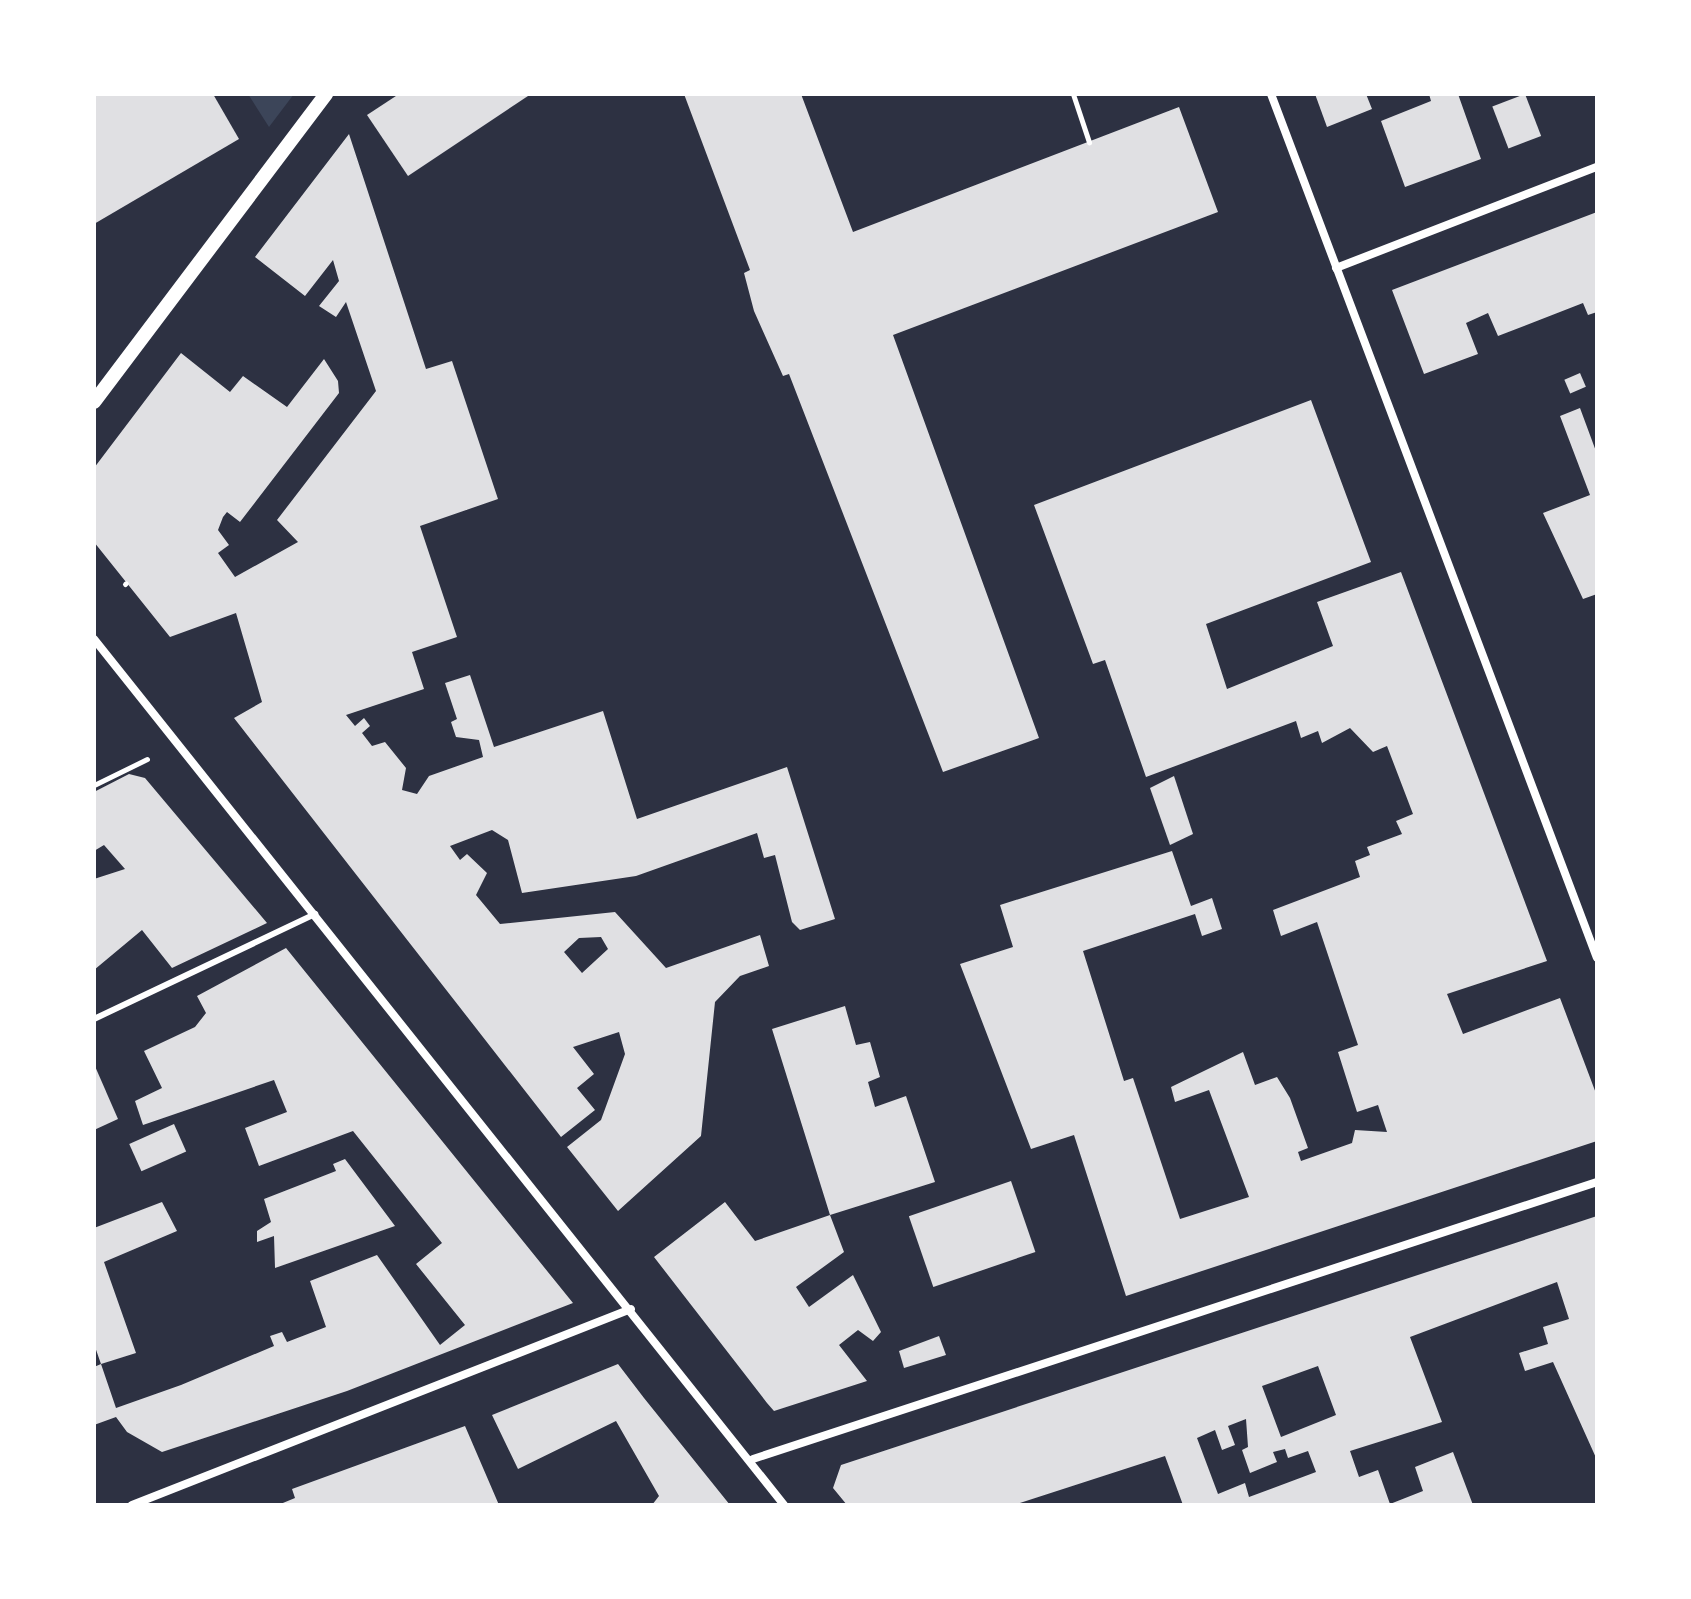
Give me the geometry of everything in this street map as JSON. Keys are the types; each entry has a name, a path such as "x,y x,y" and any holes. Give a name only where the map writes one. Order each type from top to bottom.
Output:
{"street":[{"path":"94,402 326,94"},
{"path":"1271,94 1597,958"},
{"path":"1336,268 1597,167"},
{"path":"94,639 753,1459 784,1505"},
{"path":"753,1459 1597,1182"},
{"path":"132,1505 631,1309"}],"lane":[{"path":"94,1019 315,914"}],"path":[{"path":"1073,94 1089,142"},
{"path":"94,785 153,756"}],"shaded area":[{"path":"248,94 294,94 269,127"}],"building":[{"path":"94,94 213,94 239,139 94,224"},
{"path":"399,94 531,94 408,176 367,115"},
{"path":"684,94 801,94 853,232 1179,107 1218,212 893,335 1039,738 943,772 789,374 783,376 754,311 744,273 750,270"},
{"path":"1315,94 1366,94 1372,109 1327,127"},
{"path":"1429,94 1458,94 1481,159 1405,187 1381,121 1431,101"},
{"path":"1525,94 1541,136 1508,149 1492,107"},
{"path":"349,134 426,369 452,361 498,499 420,526 457,637 412,652 424,689 346,715 355,726 364,718 370,726 362,733 372,746 385,742 406,768 402,790 417,794 429,776 483,757 479,740 456,737 451,722 457,719 445,683 470,675 494,747 603,711 637,819 787,767 835,919 800,930 792,922 775,855 764,858 757,833 636,876 522,893 508,840 492,830 450,846 460,860 467,854 487,873 476,895 500,924 615,912 666,968 760,935 769,966 740,976 715,1002 701,1136 618,1211 567,1147 601,1120 625,1054 619,1032 573,1047 594,1074 577,1088 595,1110 561,1137 234,718 262,702 236,613 170,637 94,542 94,468 181,353 230,392 243,376 287,407 324,359 338,381 339,393 240,522 227,512 218,530 229,545 218,553 235,577 298,542 277,520 376,391 346,302 336,317 319,306 339,281 333,260 305,296 255,257","holes":["601,937 608,949 582,973 564,952 579,938"]},
{"path":"1597,212 1597,312 1588,315 1583,303 1498,336 1488,313 1466,323 1478,354 1424,374 1392,290"},
{"path":"1580,373 1586,387 1570,393 1564,380"},
{"path":"1311,400 1371,562 1206,624 1227,689 1333,646 1317,602 1401,572 1547,961 1447,994 1463,1034 1560,998 1597,1096 1597,1141 1126,1296 1074,1135 1031,1149 960,964 1013,947 1000,905 1172,851 1191,906 1212,898 1222,929 1202,936 1195,914 1083,951 1124,1081 1133,1078 1180,1219 1249,1197 1209,1090 1175,1102 1171,1087 1243,1052 1255,1085 1277,1077 1290,1098 1308,1148 1298,1152 1301,1161 1352,1143 1355,1130 1387,1132 1378,1105 1357,1112 1338,1052 1358,1045 1317,922 1281,936 1273,910 1360,877 1355,861 1370,855 1367,847 1402,834 1396,821 1413,814 1387,746 1373,752 1350,728 1322,743 1318,731 1301,738 1296,721 1146,777 1105,660 1093,664 1034,505"},
{"path":"1580,408 1597,454 1597,594 1583,599 1543,513 1590,495 1560,416"},
{"path":"129,774 145,778 267,923 172,968 142,930 94,970 94,879 125,869 104,845 94,851 94,792"},
{"path":"1174,776 1193,834 1170,845 1150,788"},
{"path":"286,948 573,1303 347,1391 162,1452 127,1432 116,1417 94,1425 94,1367 101,1364 116,1408 181,1385 274,1346 270,1336 282,1332 287,1342 326,1327 310,1281 377,1255 440,1345 465,1325 416,1264 442,1243 353,1131 259,1166 245,1128 287,1112 274,1080 143,1125 135,1101 162,1088 144,1051 195,1027 206,1013 197,996"},
{"path":"845,1006 856,1045 870,1042 880,1077 868,1082 875,1107 906,1096 935,1182 830,1215 772,1029"},
{"path":"94,1064 118,1119 94,1130"},
{"path":"174,1124 186,1151 141,1171 129,1144"},
{"path":"345,1159 395,1226 275,1268 274,1236 257,1242 257,1231 271,1222 264,1199 336,1171 333,1164"},
{"path":"1011,1181 1035,1252 933,1287 909,1216"},
{"path":"162,1202 177,1231 104,1262 136,1353 101,1364 94,1344 94,1228"},
{"path":"725,1202 755,1241 830,1215 844,1252 796,1287 809,1307 853,1275 881,1332 873,1341 858,1330 839,1345 867,1381 774,1411 767,1403 654,1257"},
{"path":"1597,1216 1597,1460 1553,1362 1525,1371 1519,1353 1548,1344 1543,1327 1569,1319 1557,1282 1410,1337 1442,1422 1350,1451 1359,1477 1378,1470 1390,1504 1423,1491 1415,1467 1453,1452 1473,1505 1183,1505 1165,1456 1014,1505 847,1505 833,1488 841,1465","holes":["1318,1366 1336,1415 1281,1437 1262,1386","1246,1419 1248,1447 1242,1450 1250,1473 1277,1462 1273,1452 1285,1449 1288,1458 1308,1451 1316,1472 1249,1497 1245,1483 1218,1494 1197,1438 1215,1430 1222,1450 1235,1445 1228,1426"]},
{"path":"939,1336 946,1355 904,1368 899,1351"},
{"path":"618,1364 730,1505 652,1505 659,1496 616,1421 518,1469 492,1415"},
{"path":"465,1426 499,1505 278,1505 295,1498 292,1489"}]}
